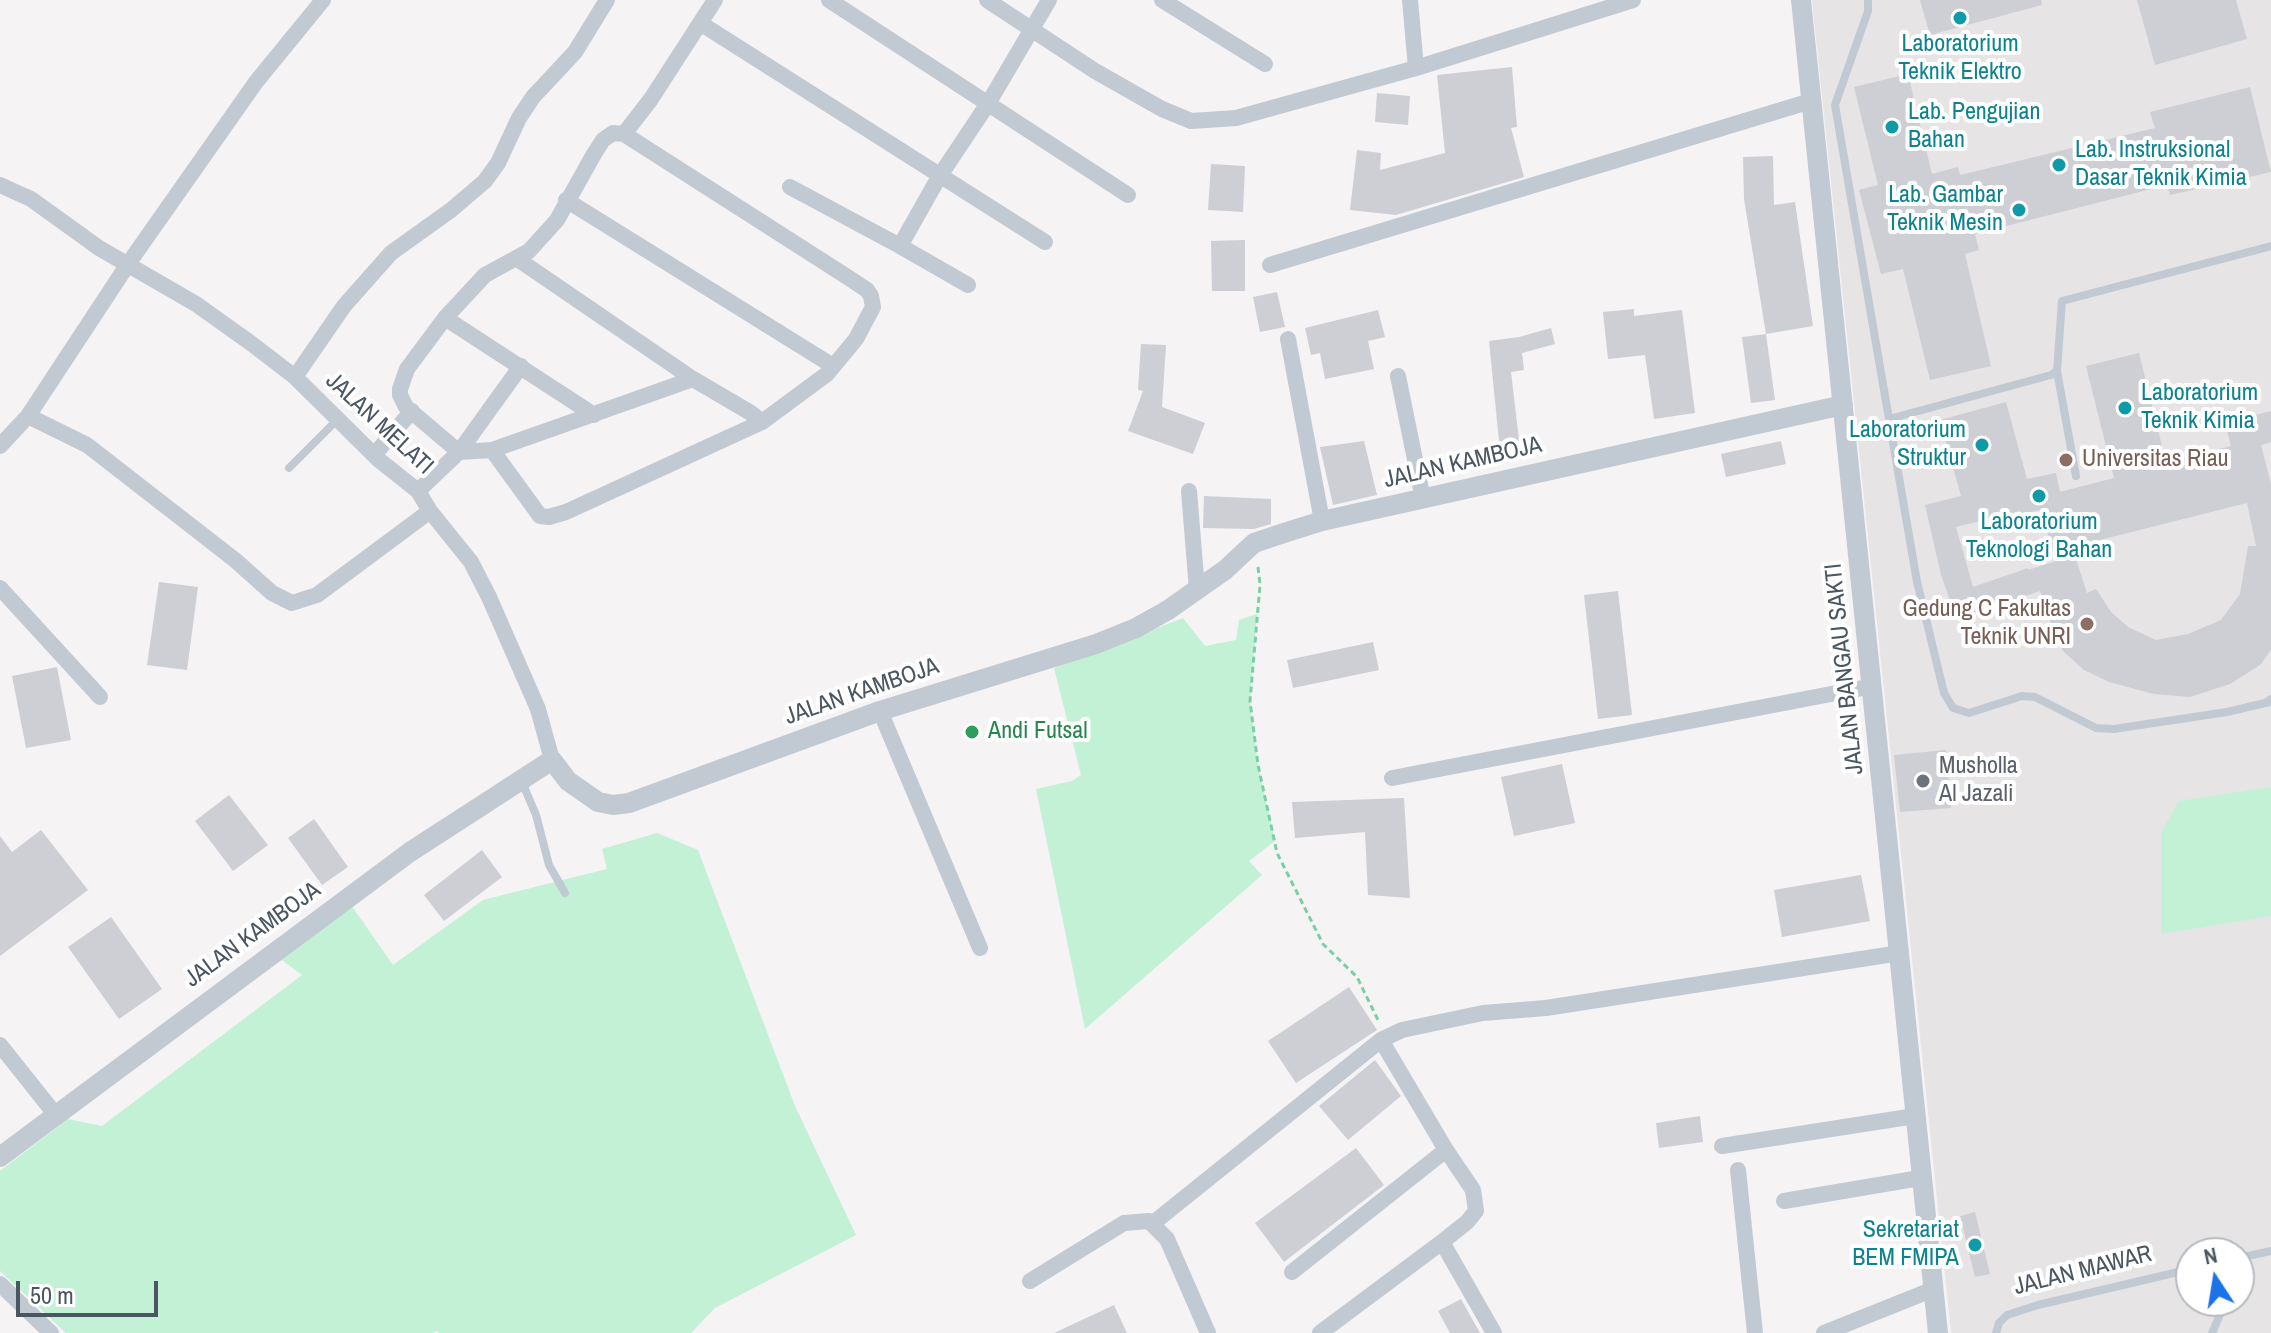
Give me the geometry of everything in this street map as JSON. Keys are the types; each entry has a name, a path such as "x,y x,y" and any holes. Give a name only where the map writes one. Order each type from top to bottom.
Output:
{"street":[{"path":"0,446 28,416 128,264 256,82 323,0"},
{"path":"295,377 344,306 391,253 485,181 533,97 575,52 607,0"},
{"path":"624,134 651,99 715,0"},
{"path":"829,0 1128,195"},
{"path":"987,0 1109,79 1162,109 1191,121 1236,118 1416,68 1627,1"},
{"path":"900,246 1049,0"},
{"path":"1162,0 1265,64"},
{"path":"1410,0 1416,68"},
{"name":"JALAN BANGAU SAKTI","path":"1801,0 1938,1333"},
{"path":"700,23 1045,242"},
{"path":"1270,265 1811,101"},
{"path":"492,450 532,509 540,516 549,517 762,422 827,374 856,339 873,307 867,290 624,134 613,133 603,140 557,220 529,251 485,275 445,318 402,379 400,395 412,411 459,452 492,450 693,379"},
{"name":"JALAN MELATI","path":"0,185 31,199 99,248 196,304 295,377 374,455 418,491 471,562 489,597 538,709 552,760"},
{"path":"790,187 968,285"},
{"path":"566,200 833,366"},
{"path":"516,258 693,379 762,422"},
{"path":"445,318 594,415"},
{"path":"1288,339 1322,521"},
{"path":"418,491 459,452 521,366"},
{"path":"1398,376 1423,499"},
{"name":"JALAN KAMBOJA","path":"0,1157 410,852 552,760 568,781 598,802 613,805 629,803 880,711 1096,644 1136,628 1225,570 1254,543 1322,521 1843,405"},
{"path":"374,455 412,411"},
{"path":"28,416 87,445 235,560 272,593 292,603 317,595 430,511"},
{"path":"1189,491 1197,590"},
{"path":"0,588 100,697"},
{"path":"1392,778 1873,686"},
{"path":"880,711 980,948"},
{"path":"1152,1224 1384,1039 1402,1030 1483,1013 1546,1008 1900,953"},
{"path":"1320,1333 1442,1242 1476,1211 1473,1190 1446,1150 1384,1039"},
{"path":"0,1045 55,1114"},
{"path":"1722,1146 1915,1116"},
{"path":"1292,1272 1446,1150"},
{"path":"1738,1170 1755,1333"},
{"path":"1784,1201 1920,1178"},
{"path":"1030,1281 1124,1223 1139,1220 1152,1224 1167,1239 1207,1333"},
{"path":"1442,1242 1494,1333"},
{"path":"0,1284 51,1333"},
{"path":"1824,1333 1934,1289"}],"lane":[{"path":"1868,0 1868,11 1835,105 1917,582 1944,693 1953,708 1969,713 2022,696 2035,697 2096,728 2114,729 2227,712 2269,702"},
{"path":"2076,476 2057,371 2062,301 2271,246"},
{"path":"1889,419 2057,371"},
{"path":"289,468 337,420"},
{"path":"522,781 536,815 549,865 565,893"},
{"name":"JALAN MAWAR","path":"1996,1333 1999,1323 2007,1315 2175,1273"}],"path":[{"path":"1254,543 1260,585 1250,701 1258,765 1277,853 1323,944 1357,977 1384,1039"}],"shaded area":[{"name":"Universitas Riau","path":"1812,0 2271,0 2271,1333 1951,1333"}],"green space":[{"path":"1257,614 1250,701 1258,765 1275,841 1249,861 1262,875 1085,1029 1036,789 1072,781 1081,775 1054,668 1183,618 1205,646 1236,640 1239,620"},
{"path":"2271,787 2271,916 2161,934 2161,833 2179,801"},
{"path":"657,833 698,850 795,1106 856,1235 715,1308 691,1333 66,1333 0,1271 0,1171 68,1119 102,1126 302,975 278,957 351,905 393,965 483,900 607,869 602,849"}],"building":[{"name":"Laboratorium Teknik Elektro","path":"1920,0 2041,0 2042,5 1930,35"},
{"path":"2137,0 2236,0 2247,39 2155,65"},
{"path":"1512,67 1517,127 1511,128 1524,177 1396,215 1350,210 1357,150 1381,153 1380,170 1445,153 1437,75"},
{"path":"1908,74 1932,174 1958,167 1960,175 2155,128 2150,112 2250,87 2271,172 2170,195 2167,185 1975,234 1979,250 1965,254 1991,366 1930,380 1903,269 1881,274 1859,190 1878,185 1854,87"},
{"path":"1377,93 1410,96 1408,125 1375,122"},
{"path":"1773,156 1774,205 1795,202 1813,326 1766,334 1744,199 1743,157"},
{"path":"1211,164 1245,166 1243,212 1208,210"},
{"path":"1245,240 1245,291 1212,291 1211,241"},
{"path":"1277,292 1285,327 1260,332 1253,297"},
{"path":"1634,309 1634,316 1682,310 1695,413 1654,419 1645,355 1608,359 1603,312"},
{"path":"1378,310 1385,337 1368,341 1374,369 1325,379 1320,353 1311,355 1305,328"},
{"path":"1551,328 1555,344 1522,353 1524,370 1511,372 1520,448 1500,451 1489,341"},
{"path":"1766,334 1775,400 1751,403 1742,337"},
{"path":"1141,344 1166,345 1162,407 1205,423 1193,454 1128,431 1143,391 1138,390"},
{"path":"2139,353 2166,462 2231,446 2225,423 2271,411 2271,442 2261,445 2271,484 2271,650 2260,665 2230,684 2190,697 2154,694 2109,682 2084,670 2063,651 2040,591 1957,620 1941,575 1925,505 1961,496 1940,420 2006,402 2027,479 2056,473 2060,492 2114,478 2086,366","holes":["2247,503 2256,546 2248,546 2240,594 2221,620 2188,634 2156,640 2128,627 2111,612 2096,589 2087,593 2072,547","2041,510 2056,561 1973,587 1956,527 2020,511 2020,514"]},
{"path":"1364,441 1377,495 1333,505 1320,447"},
{"path":"1781,441 1786,464 1726,477 1721,454"},
{"path":"1204,496 1271,499 1271,524 1254,529 1203,528"},
{"path":"159,582 198,587 187,670 147,665"},
{"path":"1618,591 1632,715 1598,719 1584,595"},
{"path":"1373,642 1379,670 1293,688 1287,660"},
{"path":"57,667 71,740 26,748 12,676"},
{"name":"Musholla Al Jazali","path":"1946,750 1951,808 1900,812 1894,755"},
{"path":"1562,764 1575,823 1514,836 1501,777"},
{"path":"229,795 268,845 233,871 195,821"},
{"path":"1404,798 1410,898 1368,895 1365,832 1295,838 1292,802"},
{"path":"314,819 348,867 322,885 288,838"},
{"path":"41,830 88,890 0,956 0,836 12,852"},
{"path":"482,850 502,877 444,921 424,895"},
{"path":"1861,875 1870,921 1782,937 1774,890"},
{"path":"111,917 162,989 119,1019 68,947"},
{"path":"1349,987 1377,1030 1296,1083 1268,1041"},
{"path":"1375,1060 1401,1096 1348,1140 1319,1106"},
{"path":"1700,1116 1703,1142 1659,1148 1656,1123"},
{"path":"1356,1148 1384,1185 1284,1262 1255,1223"},
{"name":"Sekretariat BEM FMIPA","path":"1975,1212 1990,1274 1975,1277 1960,1216"},
{"path":"1461,1299 1480,1333 1450,1333 1438,1311"},
{"path":"1114,1305 1127,1333 1054,1333"}],"place":[{"name":"Laboratorium Teknik Elektro","path":"1960,18"},
{"name":"Lab. Pengujian Bahan","path":"1892,127"},
{"name":"Lab. Instruksional Dasar Teknik Kimia","path":"2059,165"},
{"name":"Lab. Gambar Teknik Mesin","path":"2019,210"},
{"name":"Laboratorium Teknik Kimia","path":"2125,408"},
{"name":"Laboratorium Struktur","path":"1982,445"},
{"name":"Universitas Riau","path":"2066,460"},
{"name":"Laboratorium Teknologi Bahan","path":"2039,496"},
{"name":"Gedung C Fakultas Teknik UNRI","path":"2087,624"},
{"name":"Andi Futsal","path":"972,732"},
{"name":"Musholla Al Jazali","path":"1923,781"},
{"name":"Sekretariat BEM FMIPA","path":"1975,1245"}]}
